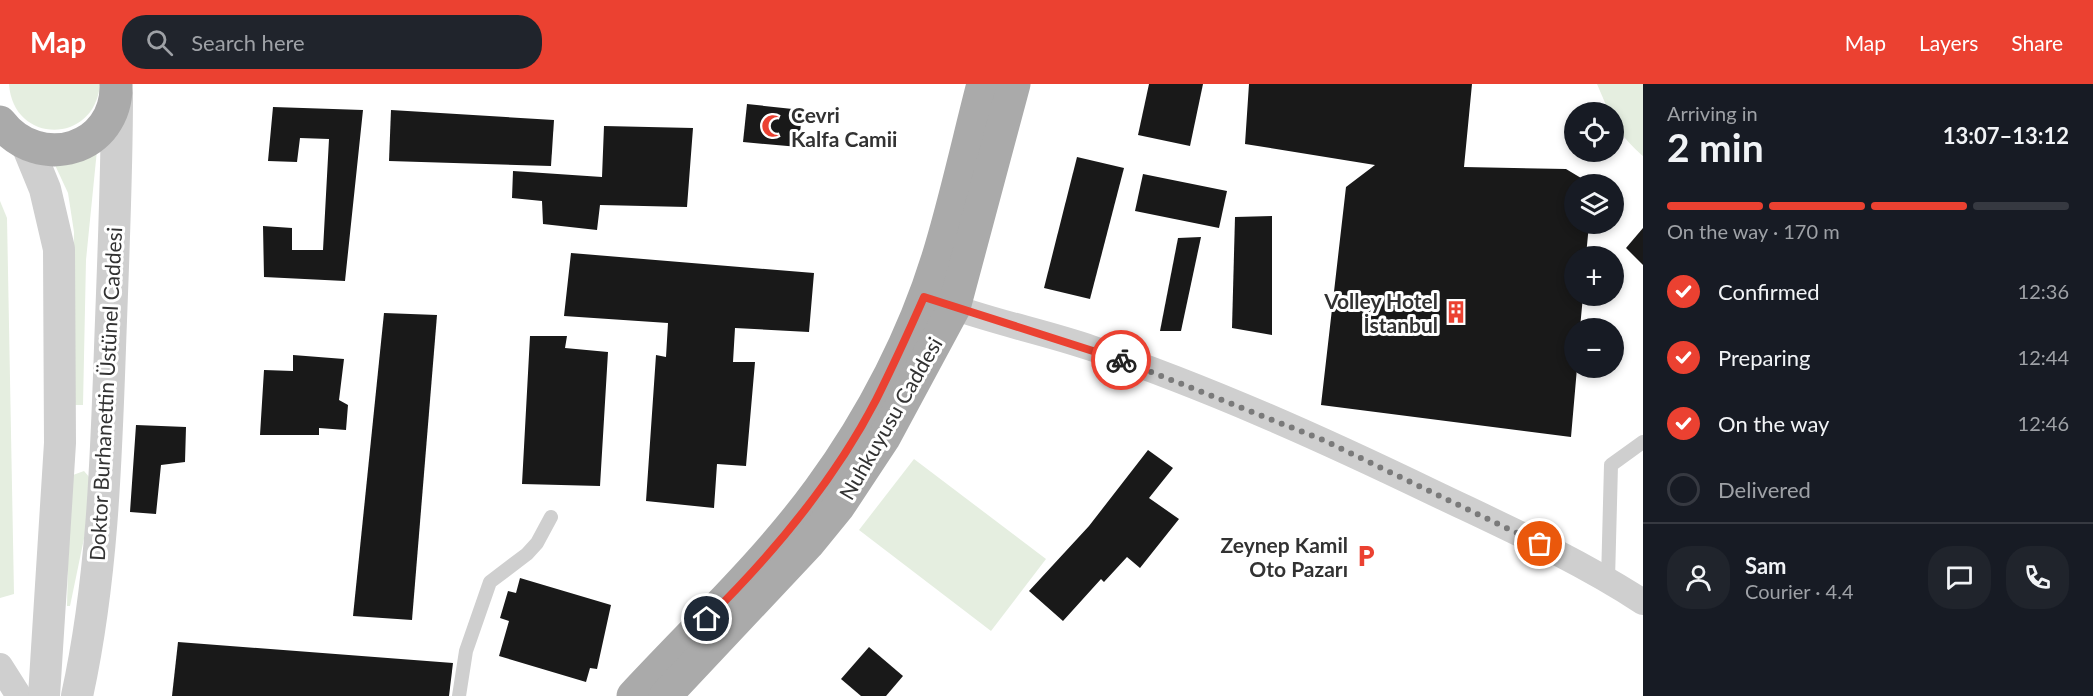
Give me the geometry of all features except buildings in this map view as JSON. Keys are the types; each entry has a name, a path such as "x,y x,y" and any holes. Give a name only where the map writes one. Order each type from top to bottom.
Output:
{"main road":[{"path":"633,696 762,562 820,489 939,302 941,247 983,84"},
{"name":"Nuhkuyusu Caddesi","path":"665,696 808,544 839,506 884,438 939,302 1013,84"},
{"path":"1,123 9,133 27,145 57,150 67,149 86,141 102,128 112,110 116,87"}],"street":[{"name":"Doktor Burhanettin Üstünel Caddesi","path":"77,696 90,638 107,452 117,162 116,87"},
{"name":"Doktor Burhanettin Üstünel Caddesi","path":"27,145 45,189 59,249 60,443 44,696"},
{"path":"939,302 1091,348 1313,436 1499,524 1608,580 1643,602"},
{"path":"0,666 19,696"}],"lane":[{"path":"1608,580 1611,465 1643,442"},
{"path":"459,696 466,651 490,582 527,554 537,543 551,517"}],"shaded area":[{"path":"9,84 100,84 95,104 84,118 70,127 54,130 38,127 24,118 14,104"},
{"path":"1597,84 1643,84 1643,156 1624,136 1624,102 1605,102"},
{"path":"97,150 86,260 83,405 71,405 74,232 68,193 55,165"},
{"path":"0,201 7,218 14,594 0,598"},
{"path":"914,459 1046,559 991,631 859,530"},
{"path":"84,471 90,478 87,524 70,606 67,606 73,475"}],"way so far":[{"path":"1121,360 1323,440 1540,544"}],"place":[{"name":"Cevri Kalfa Camii","path":"773,126"},
{"name":"Volley Hotel İstanbul","path":"1456,312"},
{"name":"Zeynep Kamil Oto Pazarı","path":"1366,556"}],"route":[{"path":"707,619 762,562 820,489 875,402 924,297 1091,348 1121,360"}]}
